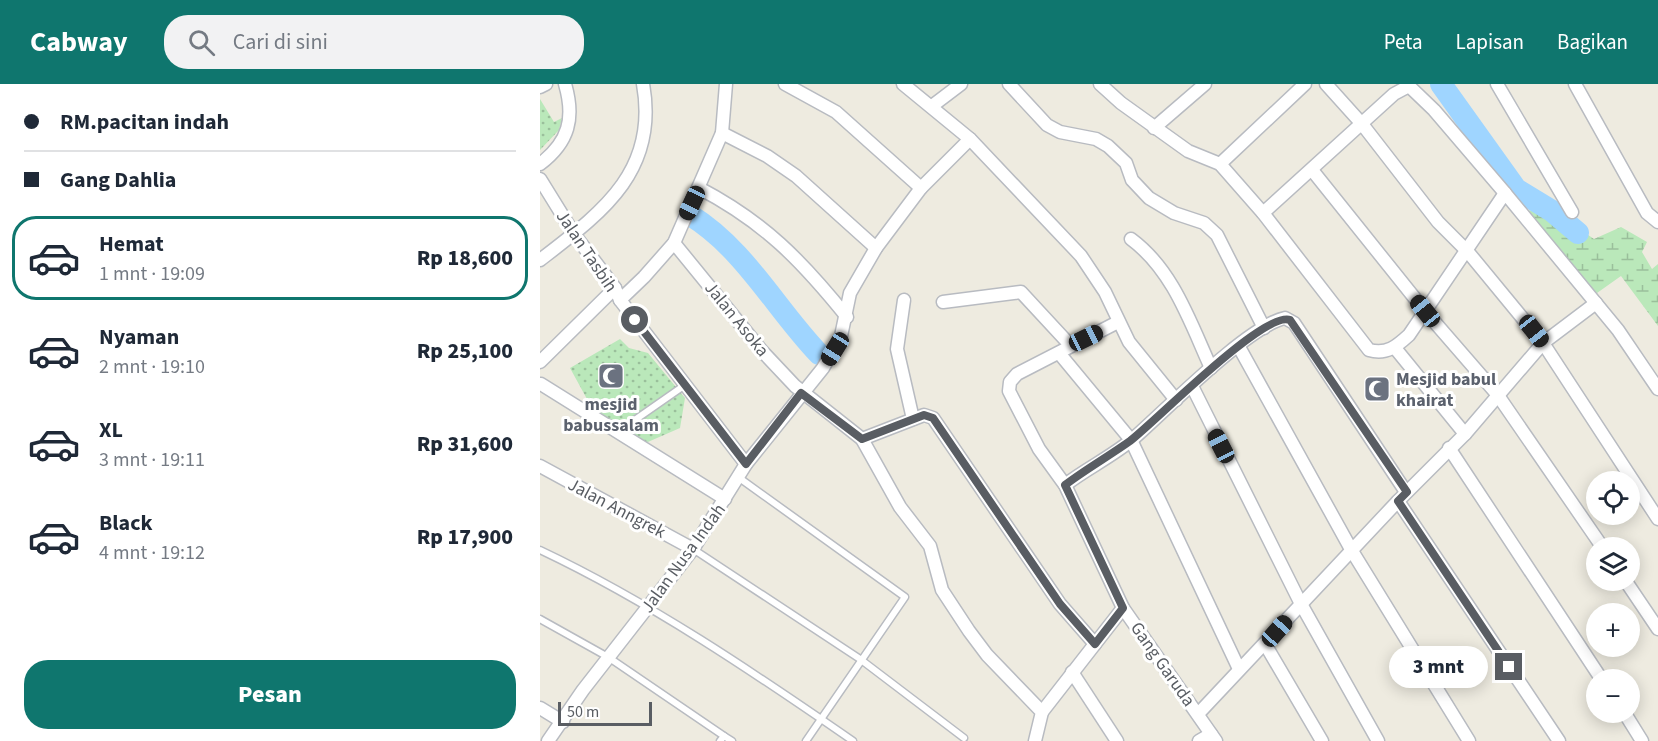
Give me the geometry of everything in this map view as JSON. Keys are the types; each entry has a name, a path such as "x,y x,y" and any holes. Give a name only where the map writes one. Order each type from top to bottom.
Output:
{"street":[{"path":"540,87 546,84"},
{"path":"540,164 554,154 567,133 571,112 565,84"},
{"path":"540,260 606,208 622,189 634,167 645,115 643,84"},
{"path":"540,362 617,294 645,277 674,243 722,133 726,84"},
{"path":"784,84 836,112 921,188"},
{"path":"903,84 970,140 1081,256 1105,292 1129,342 1176,400"},
{"path":"932,106 961,84"},
{"path":"1009,84 1047,125 1060,132 1096,139 1118,153 1126,163 1138,189 1161,207 1210,227 1217,235 1264,328"},
{"path":"1100,84 1154,128 1188,151 1220,164 1263,213 1369,350 1382,351 1395,348 1409,335 1506,194"},
{"path":"1154,128 1205,84"},
{"path":"1220,164 1305,84"},
{"path":"1326,84 1362,124 1438,222 1468,252 1543,343 1658,519"},
{"path":"1497,84 1572,212"},
{"path":"1575,84 1647,213 1658,222"},
{"path":"1263,213 1394,94 1409,86 1434,110 1596,303 1618,330 1658,389"},
{"path":"722,133 767,156 796,176 876,248"},
{"name":"Jalan Nusa Indah","path":"548,741 608,657 693,549 746,464 835,349 847,317 846,308 850,293 876,248 921,188 970,140"},
{"path":"1312,170 1425,311 1497,394 1595,537"},
{"name":"Jalan Tasbih","path":"540,179 574,234 617,294 746,464"},
{"path":"699,188 732,205 778,240 799,259 847,317"},
{"path":"1131,239 1158,262 1169,279 1211,368"},
{"name":"Jalan Asoka","path":"674,243 762,351 801,393 862,439"},
{"path":"943,302 1021,292 1070,345"},
{"path":"904,300 897,348 913,419"},
{"path":"1198,714 1402,497 1465,434 1543,343 1596,303"},
{"path":"1065,485 1131,440 1211,368 1264,328 1285,318 1293,323 1559,741"},
{"path":"1118,322 1070,345 1059,353 1131,440 1239,669"},
{"path":"1239,347 1352,551 1469,741"},
{"path":"1395,348 1465,434"},
{"name":"Gang Garuda","path":"1059,353 1017,374 1010,382 1009,391 1039,449 1065,485 1123,608 1214,737"},
{"path":"541,384 725,499"},
{"path":"1191,386 1301,604 1378,741"},
{"path":"1042,712 987,655 969,631 942,590 930,546 900,507 862,439 929,415 937,422 1060,604 1095,644"},
{"path":"1449,448 1595,669"},
{"name":"Jalan Anngrek","path":"540,466 693,549"},
{"path":"1632,591 1658,629"},
{"path":"1035,741 1042,712 1123,608"},
{"path":"1265,644 1322,741"},
{"path":"1072,672 1117,741"},
{"path":"540,708 563,722"},
{"path":"1631,723 1642,741"},
{"path":"1199,741 1214,737"}],"lane":[{"path":"619,431 685,385"},
{"path":"738,477 905,597 860,659 806,741"},
{"path":"693,549 860,659 964,738"},
{"path":"540,550 584,571 648,607 853,741"},
{"path":"540,619 608,657 722,738 732,741"}],"green space":[{"path":"540,99 554,122 562,118 559,130 540,150"},
{"path":"1523,210 1556,213 1594,239 1621,227 1647,242 1642,252 1652,269 1658,264 1658,326 1621,276 1597,293 1587,286"},
{"path":"620,339 629,348 648,353 685,398 680,428 641,445 599,421 570,368"}],"waterway":[{"path":"1441,84 1516,189 1552,211 1578,233"},
{"path":"690,215 710,229 743,262 819,354"}],"place":[{"name":"mesjid babussalam","path":"611,376"},
{"name":"Mesjid babul khairat","path":"1377,389"}],"route":[{"path":"635,320 746,464 801,393 862,439 929,415 937,422 1060,604 1095,644 1123,608 1065,485 1131,440 1211,368 1264,328 1285,318 1293,323 1407,492 1398,501 1509,667"}]}
